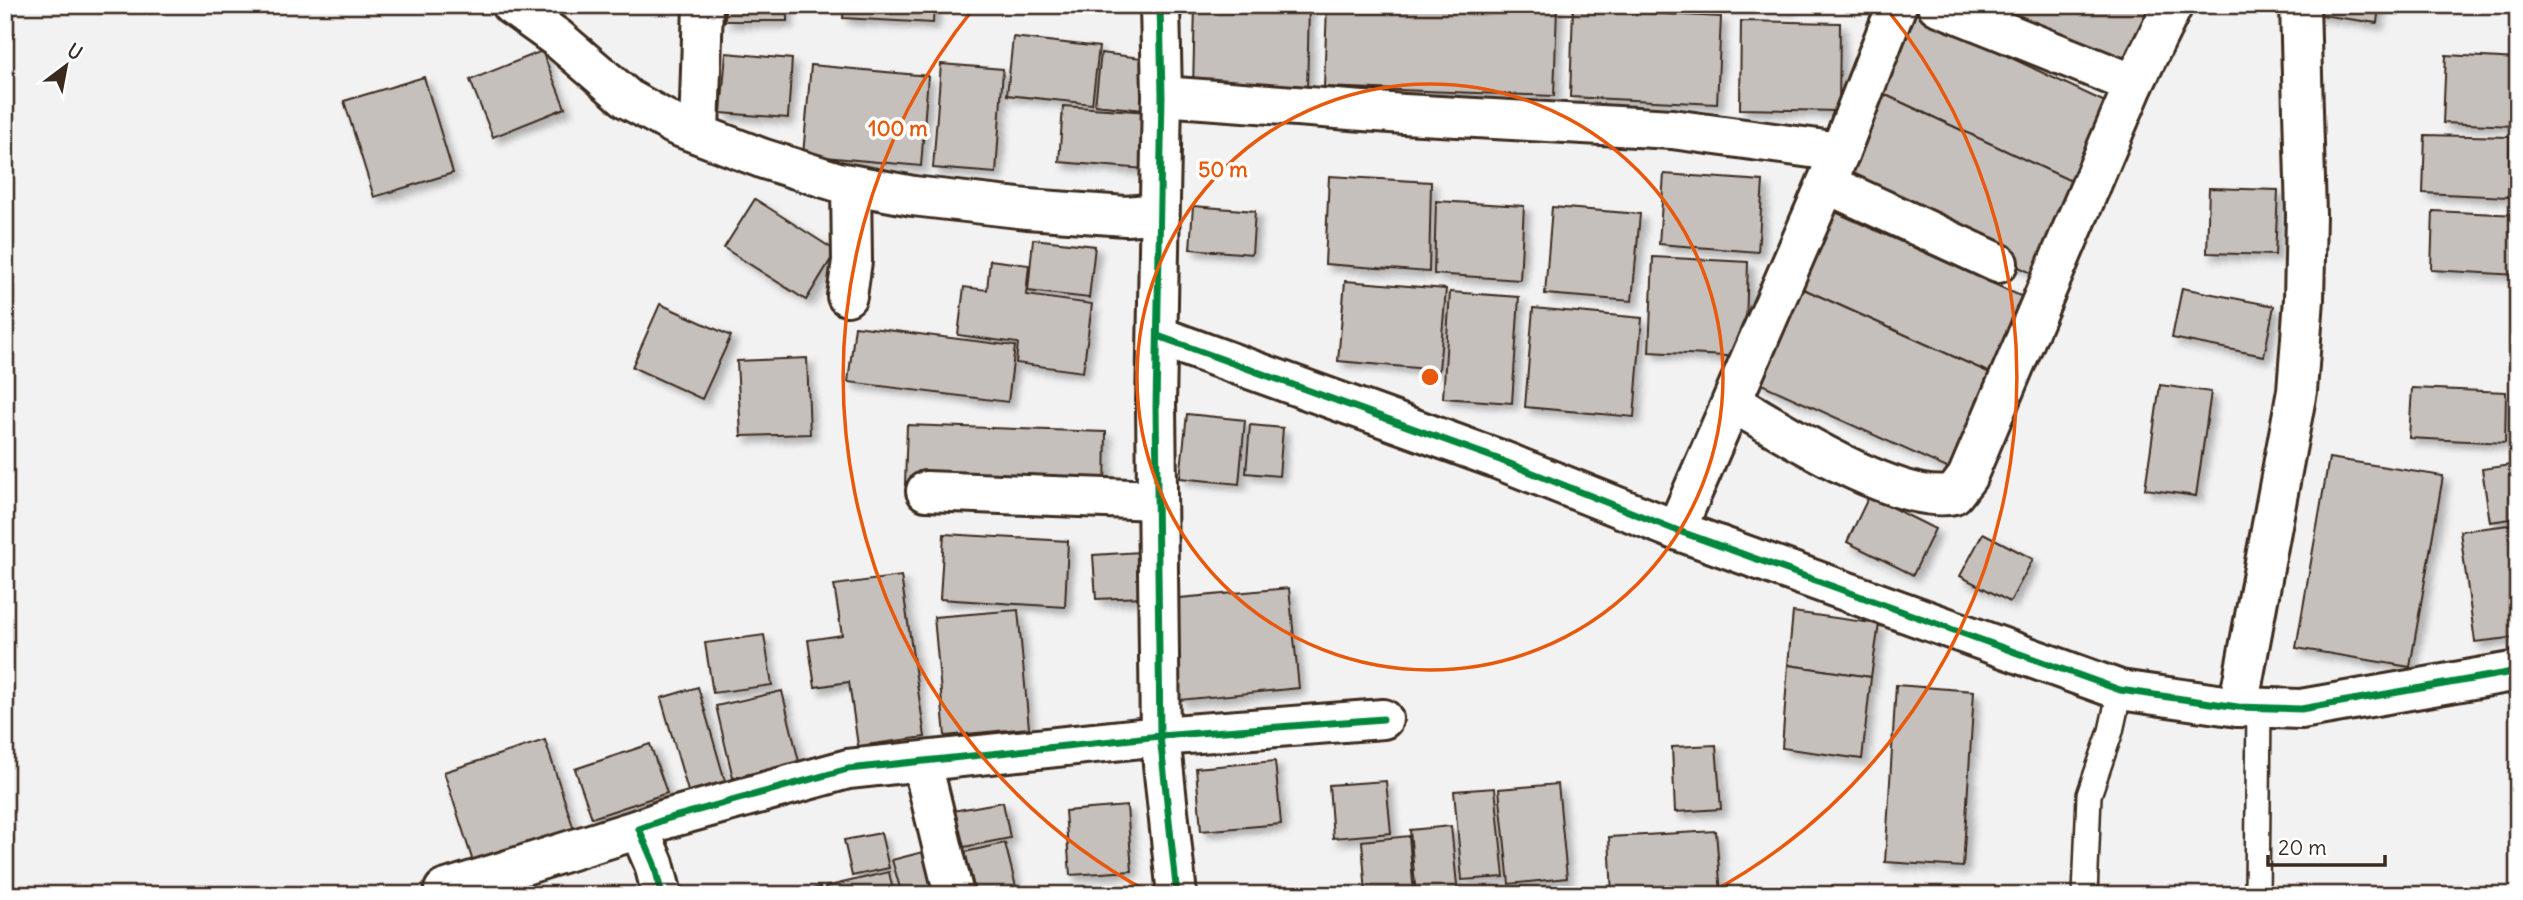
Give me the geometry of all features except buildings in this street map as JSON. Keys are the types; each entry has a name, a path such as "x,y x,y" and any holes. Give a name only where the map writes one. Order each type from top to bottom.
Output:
{"street":[{"path":"511,5 556,38 628,99 677,126 764,159 851,185 913,196 1027,209 1126,216 1159,213"},
{"path":"699,133 703,5"},
{"path":"1160,5 1162,96 1157,500 1160,736 1177,895"},
{"path":"1676,530 1833,168 1897,5"},
{"path":"1937,5 2134,84"},
{"path":"1732,402 1810,447 1866,475 1934,497 1954,495 1967,477 2134,84 2173,5"},
{"path":"2248,708 2298,378 2304,299 2306,215 2300,5"},
{"path":"1162,96 1417,115 1672,129 1833,168 1998,263"},
{"path":"847,296 852,261 851,185"},
{"path":"1158,336 1495,458 1676,530 2120,690 2248,708 2301,709 2518,671"},
{"path":"926,491 1157,500"},
{"path":"444,890 666,819 848,769 1160,736 1383,719"},
{"path":"922,763 954,895"},
{"path":"639,829 654,864 662,895"}],"lane":[{"path":"2085,895 2089,795 2111,731 2120,690"},
{"path":"2248,708 2257,895"}],"cycle path":[{"path":"1160,5 1162,96 1156,406 1160,736 1177,895"},
{"path":"1158,336 1495,458 1676,530 2120,690 2238,707 2301,709 2518,671"},
{"path":"662,895 654,864 639,829 666,819 848,769 1160,736 1383,719"}]}
